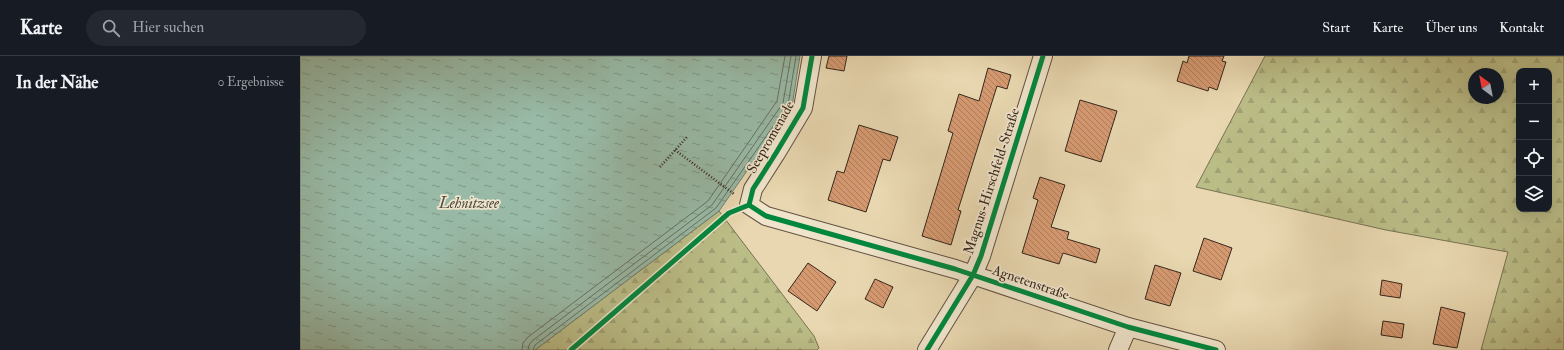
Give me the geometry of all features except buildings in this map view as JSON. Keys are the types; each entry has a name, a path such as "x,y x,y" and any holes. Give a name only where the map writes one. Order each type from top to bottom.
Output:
{"street":[{"name":"Seepromenade","path":"744,201 803,108 812,56"},
{"name":"Magnus-Hirschfeld-Straße","path":"927,350 972,275 986,243 1043,56"},
{"name":"Agnetenstraße","path":"744,201 766,216 972,275 1128,327 1216,350"},
{"path":"1118,350 1128,327"}],"path":[{"path":"660,167 687,137"},
{"path":"675,150 744,201"}],"green space":[{"path":"1265,56 1564,56 1564,350 1481,350 1508,252 1386,230 1196,187"},
{"path":"719,211 814,336 819,348 817,350 535,350"}],"water":[{"name":"Lehnitzsee","path":"300,56 800,56 792,106 719,211 535,350 300,350"}],"cycle path":[{"path":"749,205 753,189 803,108 812,56"},
{"path":"927,350 973,275 981,256 1043,56"},
{"path":"749,205 766,216 955,269 1128,327 1216,350"},
{"path":"571,350 729,213 749,205"}]}
